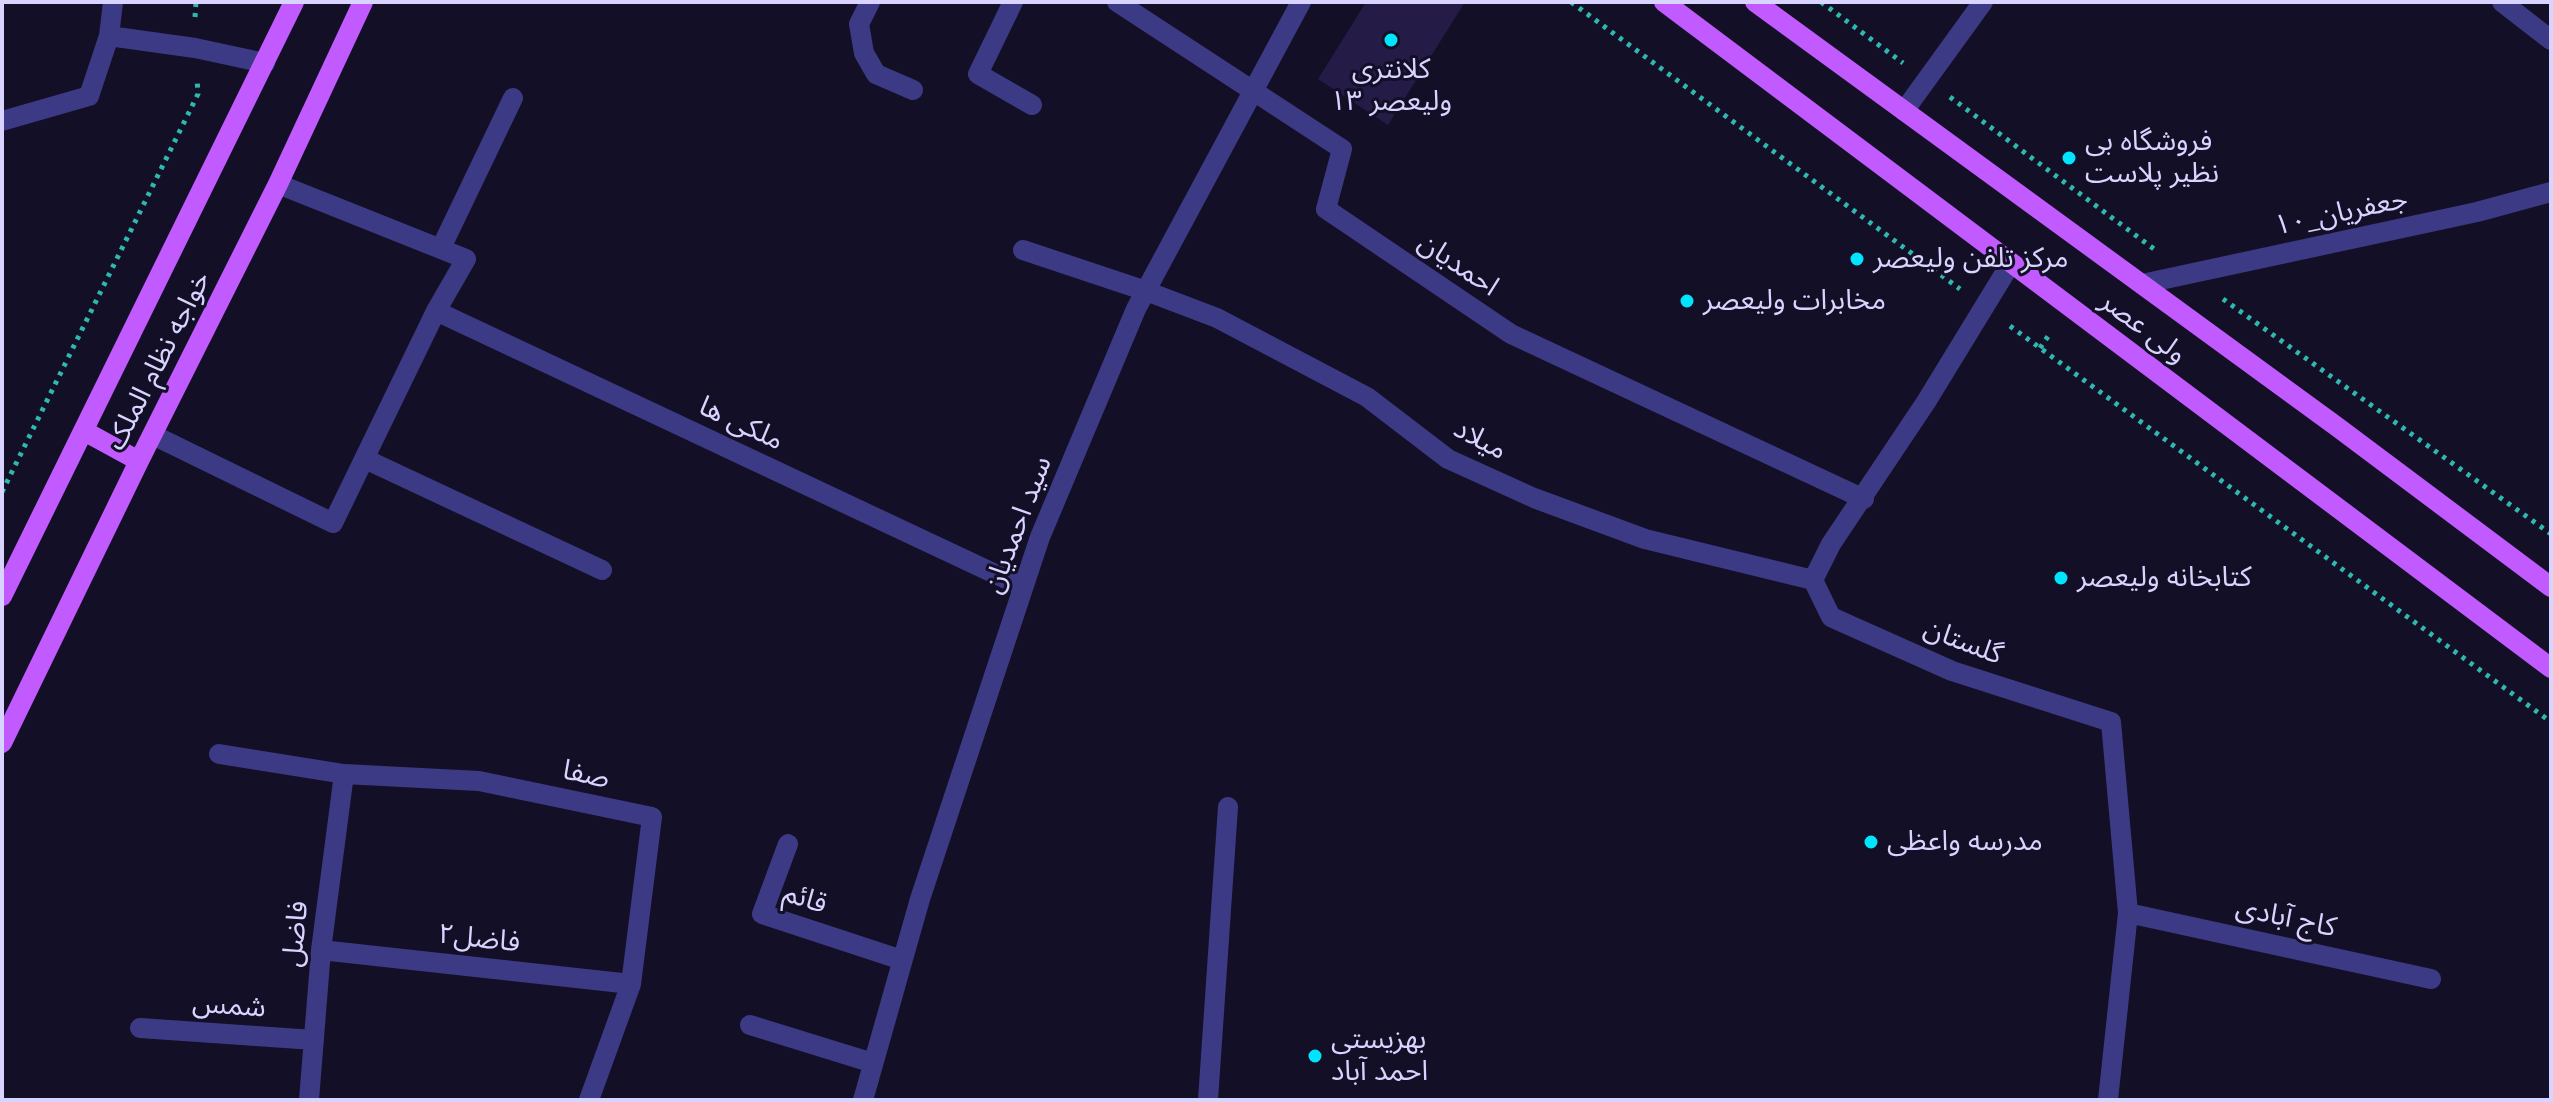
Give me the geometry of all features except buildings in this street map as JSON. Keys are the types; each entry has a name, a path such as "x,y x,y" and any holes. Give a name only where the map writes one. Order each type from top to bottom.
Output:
{"main road":[{"name":"خواجه نظام الملک","path":"2,596 294,2"},
{"name":"خواجه نظام الملک","path":"2,743 278,184 363,2"},
{"name":"ولی عصر","path":"1664,2 2551,668"},
{"name":"ولی عصر","path":"1755,2 2551,587"},
{"path":"84,431 139,461"}],"street":[{"path":"2,121 89,96 109,36 113,2"},
{"path":"870,2 859,24 864,53 876,74 913,90"},
{"path":"1013,2 978,74 1032,105"},
{"name":"احمدیان","path":"1117,2 1138,8 1342,149 1326,209 1511,334 1864,499"},
{"name":"سید احمدیان","path":"863,1100 902,960 1046,523 1136,309 1301,2"},
{"path":"1904,111 1983,2"},
{"path":"2502,2 2551,40"},
{"path":"109,36 195,48 265,63"},
{"path":"441,248 513,98"},
{"path":"153,435 333,523 436,311 466,259 278,184"},
{"name":"۱۰_جعفریان","path":"2142,284 2477,212 2551,192"},
{"name":"میلاد","path":"1023,250 1217,318 1367,397 1448,459 1534,498 1645,539 1813,580"},
{"path":"1813,580 1831,544 1864,499 2011,263"},
{"name":"ملکی ها","path":"436,311 1023,587"},
{"path":"365,459 602,570"},
{"name":"گلستان","path":"1813,580 1831,617 1952,671 2111,722 2128,913 2108,1100"},
{"name":"صفا","path":"219,754 344,774 479,781 652,817 631,984 589,1100"},
{"name":"فاضل","path":"309,1100 321,950 344,774"},
{"path":"1208,1100 1228,807"},
{"name":"قائم","path":"788,844 762,914 902,960"},
{"name":"کاج آبادی","path":"2128,913 2431,979"},
{"name":"فاضل۲","path":"321,950 631,984"},
{"path":"750,1025 873,1063"},
{"name":"شمس","path":"140,1028 314,1040"}],"path":[{"path":"2,492 198,94 196,2"},
{"path":"1571,2 2551,722"}],"place":[{"name":"کلانتری ۱۳ ولیعصر","path":"1391,40"},
{"name":"فروشگاه بی نظیر پلاست","path":"2069,158"},
{"name":"مرکز تلفن ولیعصر","path":"1857,259"},
{"name":"مخابرات ولیعصر","path":"1687,301"},
{"name":"کتابخانه ولیعصر","path":"2061,578"},
{"name":"مدرسه واعظی","path":"1871,842"},
{"name":"بهزیستی احمد آباد","path":"1315,1056"}]}
